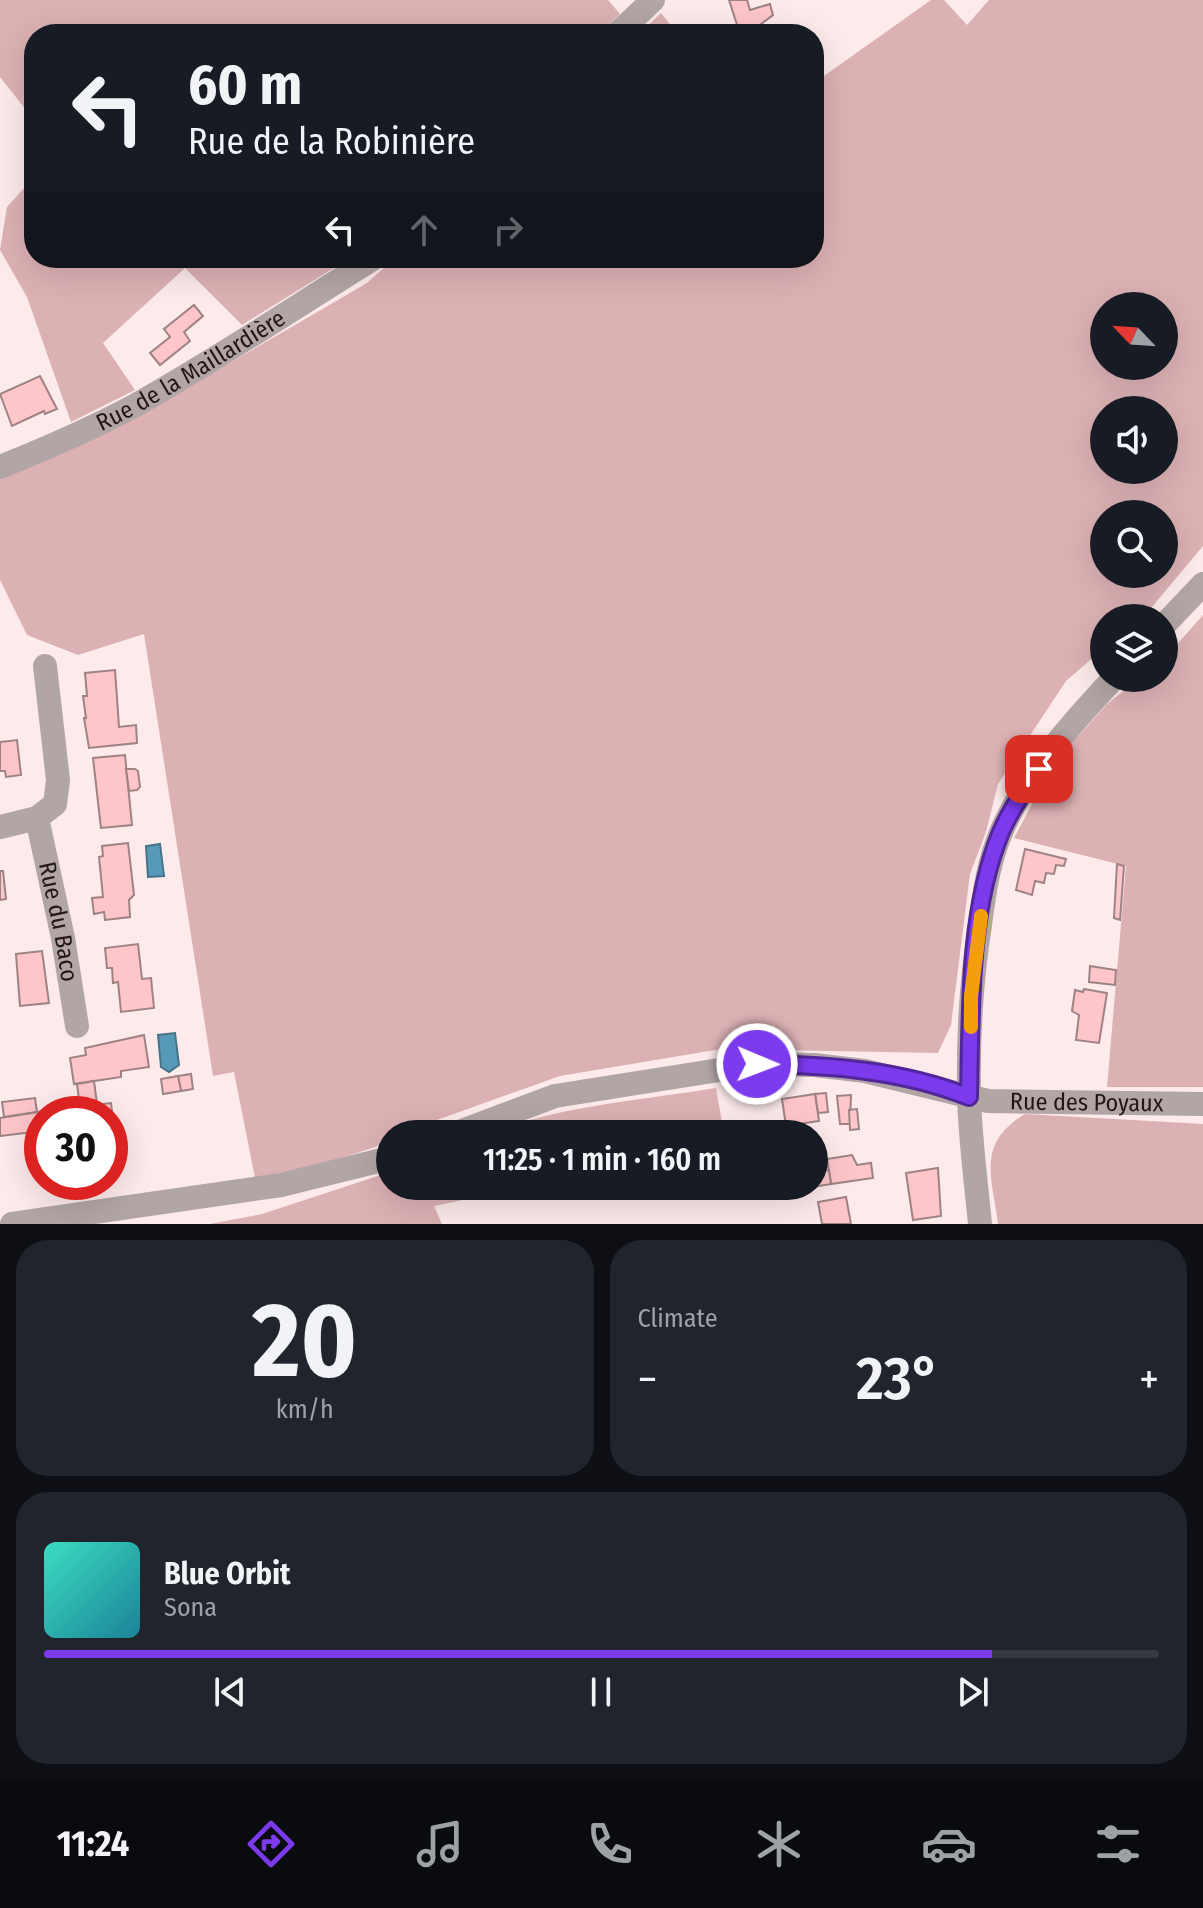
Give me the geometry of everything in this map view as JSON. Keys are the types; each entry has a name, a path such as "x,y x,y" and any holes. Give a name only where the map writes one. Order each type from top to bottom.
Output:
{"street":[{"path":"628,24 653,0"},
{"name":"Rue de la Maillardière","path":"0,467 131,407 358,268"},
{"path":"1178,610 1203,584"},
{"path":"0,827 37,818 55,804 58,780 45,666"},
{"path":"980,1224 969,1097 971,996 975,953 990,869 1001,832 1019,797 1101,692"},
{"name":"Rue du Baco","path":"37,818 63,938 77,1026"},
{"name":"Rue des Poyaux","path":"491,1120 555,1096 757,1064 814,1065 865,1071 919,1082 969,1097 1001,1101 1203,1104"},
{"path":"12,1224 281,1185 376,1161"}],"shaded area":[{"path":"0,0 608,0 620,14 610,24 24,24 24,107 0,77"},
{"path":"931,0 944,0 967,25 989,0 1203,0 1203,546 1178,576 1178,500 1090,500 1090,588 1168,588 1154,604 1090,604 1090,660 1066,681 998,784 986,832 970,874 951,1025 938,1053 721,1049 560,1076 437,1120 376,1120 376,1146 255,1178 234,1072 213,1076 144,634 78,655 27,635 0,580 0,478 125,424 367,283 384,268 824,268 824,76"},
{"path":"661,13 670,24 649,24"},
{"path":"24,188 24,268 185,268 103,343 135,390 71,422 27,297 0,250 7,207"},
{"path":"185,268 334,268 242,325"},
{"path":"1203,615 1203,1087 1107,1087 1126,866 1014,838 1033,802 1074,741 1107,704 1122,692 1178,692 1178,643"},
{"path":"716,1088 722,1120 531,1120 571,1110"},
{"path":"1025,1114 1203,1124 1203,1224 998,1224 991,1176 993,1149 999,1137"},
{"path":"376,1177 376,1200 463,1200 434,1206 442,1224 210,1224 262,1214"}],"water":[{"path":"160,844 164,876 148,877 146,846"},
{"path":"175,1033 179,1065 169,1072 161,1067 158,1035"}],"building":[{"path":"729,0 747,0 750,10 770,4 773,15 761,24 737,24"},
{"path":"194,305 203,316 184,332 190,341 160,365 150,353 170,337 164,329"},
{"path":"40,376 57,409 45,414 44,411 12,426 0,394"},
{"path":"115,670 119,727 136,725 137,743 89,748 84,718 83,696 87,696 85,673"},
{"path":"17,740 21,775 6,777 5,771 0,771 0,742"},
{"path":"125,755 132,825 101,828 93,758"},
{"path":"126,769 138,771 140,787 137,790 129,791"},
{"path":"128,843 134,895 129,900 130,917 105,920 104,912 94,914 92,898 103,897 99,857 103,856 102,846"},
{"path":"1025,849 1066,859 1064,866 1056,865 1054,874 1046,873 1044,883 1035,881 1032,895 1016,890"},
{"path":"1117,864 1124,866 1120,920 1114,918"},
{"path":"0,871 3,871 6,899 0,900"},
{"path":"138,944 142,979 151,978 154,1008 121,1012 118,982 113,983 112,968 107,968 105,948"},
{"path":"42,951 49,1003 20,1006 16,954"},
{"path":"1090,966 1116,970 1115,985 1089,982"},
{"path":"1084,989 1107,993 1099,1043 1076,1040 1079,1015 1072,1011 1075,990 1083,992"},
{"path":"144,1035 149,1067 121,1071 121,1077 74,1084 70,1058 86,1055 85,1048"},
{"path":"191,1074 193,1089 181,1091 178,1076"},
{"path":"178,1076 181,1091 163,1094 161,1079"},
{"path":"94,1081 96,1096 79,1096 77,1084"},
{"path":"826,1093 828,1112 818,1113 815,1094"},
{"path":"815,1094 819,1120 785,1120 782,1099"},
{"path":"851,1095 850,1124 840,1124 837,1096"},
{"path":"24,1099 24,1114 4,1117 2,1102"},
{"path":"857,1109 859,1129 850,1130 849,1110"},
{"path":"24,1114 24,1133 0,1136 0,1118"},
{"path":"852,1155 857,1165 871,1163 873,1178 831,1184 828,1159"},
{"path":"938,1168 941,1216 913,1220 906,1173"},
{"path":"846,1197 851,1224 822,1224 818,1202"}],"slow traffic":[{"path":"971,1027 971,996 981,916"}],"route":[{"path":"757,1064 814,1065 865,1071 907,1079 969,1097 971,996 983,901 1001,832 1019,797 1039,769"}]}
